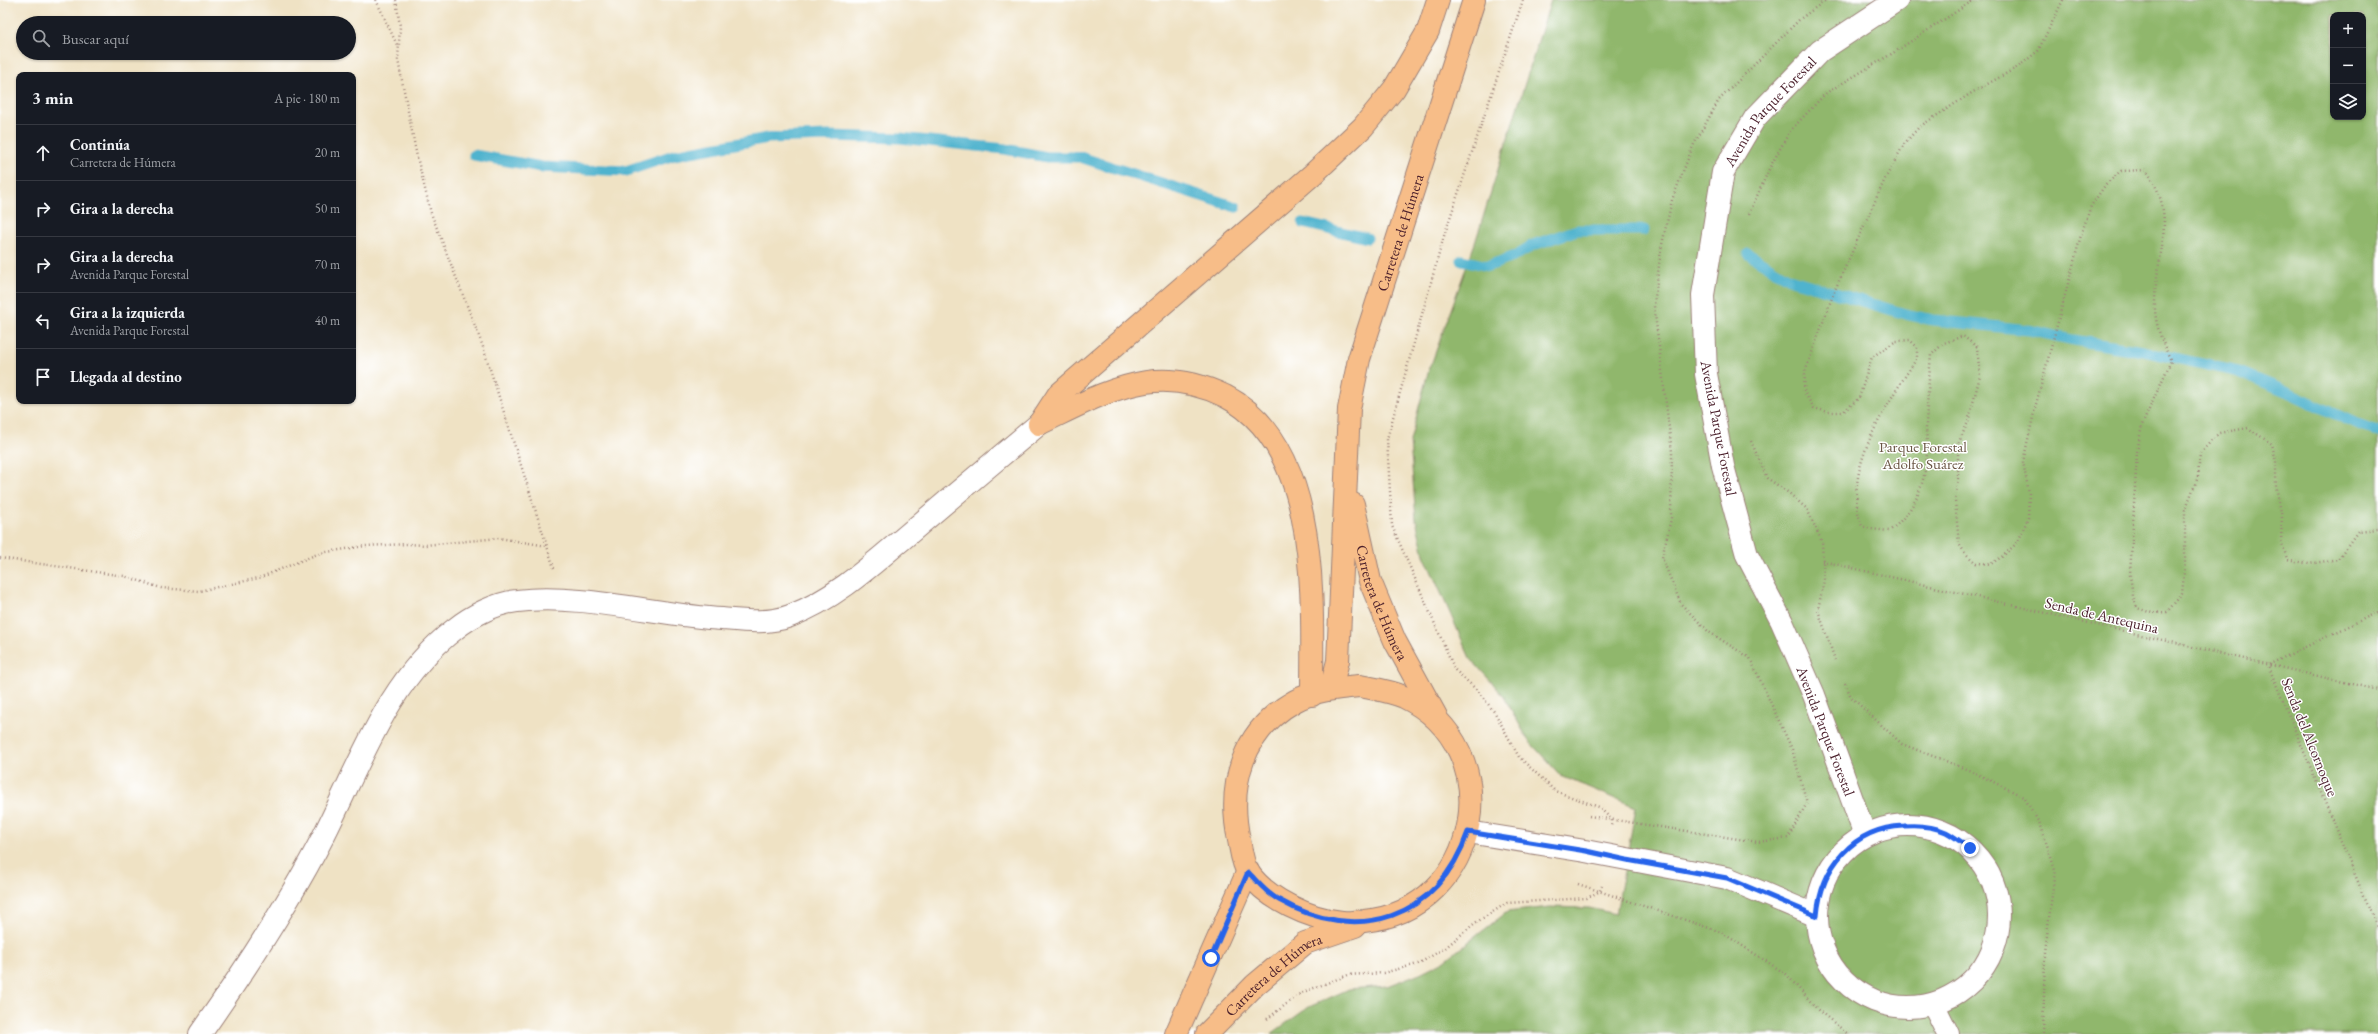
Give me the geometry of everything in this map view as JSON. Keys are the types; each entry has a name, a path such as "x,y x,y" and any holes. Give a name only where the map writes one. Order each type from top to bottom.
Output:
{"main road":[{"path":"1039,424 1058,395 1313,174 1363,127 1394,89 1428,31 1438,0"},
{"name":"Carretera de Húmera","path":"1321,692 1338,661 1345,470 1349,409 1359,359 1474,0"},
{"path":"1039,424 1108,392 1146,382 1174,381 1206,387 1239,404 1267,433 1286,462 1296,494 1306,539 1321,692"},
{"name":"Carretera de Húmera","path":"1345,470 1370,581 1395,641 1442,726"},
{"path":"1360,686 1396,695 1423,710 1442,726 1454,743 1464,764 1470,786 1471,810 1468,832 1460,854 1452,868 1432,892 1413,906 1391,917 1343,922 1319,918 1278,900 1248,872 1234,812 1235,788 1240,767 1249,746 1262,728 1278,713 1296,700 1321,692 1360,686"},
{"path":"1176,1034 1248,872"},
{"name":"Carretera de Húmera","path":"1207,1034 1255,985 1305,943 1371,920"}],"street":[{"name":"Avenida Parque Forestal","path":"1865,835 1814,695 1782,622 1747,555 1723,466 1706,374 1703,295 1723,172 1755,118 1820,51 1897,0"},
{"path":"200,1034 281,913 324,834 358,762 388,707 420,659 456,628 483,612 515,600 565,600 684,616 754,621 788,617 820,601 866,570 1039,424"},
{"path":"1919,825 1939,830 1946,832 1970,848 1987,869 1998,895 2000,922 1993,949 1979,973 1959,992 1934,1004 1905,1007 1878,1002 1853,989 1834,968 1821,943 1817,916 1818,900 1830,869 1839,856 1865,835 1891,826 1919,825"},
{"path":"1468,832 1586,851 1609,857 1727,878 1817,916"},
{"path":"1934,1004 1948,1034"}],"path":[{"path":"376,0 398,48"},
{"path":"396,0 400,26 398,60 417,157 431,213 482,344 565,600"},
{"path":"1261,1024 1301,994 1348,975 1383,973 1418,964 1445,948 1475,923 1507,903 1587,898 1600,891 1609,857 1612,820 1599,807 1555,791 1538,777 1519,758 1495,713 1478,691 1455,670 1392,526 1387,439 1444,236 1523,0"},
{"path":"1746,220 1770,166 1790,131 1826,93 1893,53 1974,0"},
{"path":"2063,0 2038,51 2018,67 1973,92 1919,127 1904,144 1885,179 1834,292 1805,372 1804,392 1814,408 1828,412 1843,412 1859,398 1872,357 1896,341 1910,340 1917,347 1917,358 1872,430 1857,484 1858,516 1862,526 1871,529 1888,531 1900,523 1910,509 1924,483 1927,453 1926,428 1931,355 1944,343 1963,336 1977,347 1980,376 1968,422 1958,444 1958,478 1955,501 1959,544 1965,553 1976,562 1991,564 2003,556 2018,542 2028,518 2029,493 2023,462 2036,401 2081,235 2091,206 2106,184 2121,171 2146,170 2158,187 2163,209 2163,245 2155,303 2158,331 2171,362 2142,425 2137,452 2130,575 2133,596 2137,608 2152,613 2167,612 2182,594 2185,563 2185,510 2198,477 2200,453 2219,433 2248,428 2272,444 2276,461 2276,487 2282,517 2281,540 2287,559 2309,564 2338,559 2358,531 2378,529"},
{"path":"1750,438 1767,478 1808,509 1822,542 1824,580 1818,610 1836,664"},
{"path":"0,558 124,576 162,588 199,591 259,578 320,553 365,546 408,544 425,545 499,538 547,546"},
{"name":"Senda de Antequina","path":"1822,561 2378,690"},
{"name":"Senda del Alcornoque","path":"2378,612 2268,665 2378,930"},
{"path":"1842,677 1851,697 1902,744 1971,771 2024,797 2041,826 2055,870 2045,952 2043,1034"},
{"path":"1578,884 1721,932 1786,974 1818,1010 1848,1034"}],"green space":[{"name":"Parque Forestal Adolfo Suárez","path":"1551,0 2378,0 2378,1034 1271,1034 1309,1007 1349,989 1387,986 1420,973 1444,961 1507,912 1550,907 1589,908 1616,914 1636,807 1561,776 1528,740 1503,695 1470,658 1424,555 1416,520 1410,441 1427,376 1475,243"}],"waterway":[{"path":"474,155 542,167 626,171 674,155 768,138 828,136 900,138 1005,149 1047,157 1080,157 1236,207"},
{"path":"1303,223 1367,238"},
{"path":"1462,260 1488,266 1513,257 1533,245 1577,230 1644,230"},
{"path":"1748,254 1789,279 1905,314 1933,320 2029,330 2073,340 2143,351 2239,372 2288,392 2363,427 2378,431"}],"route":[{"path":"1211,958 1248,872 1278,900 1319,918 1343,922 1391,917 1413,906 1432,892 1448,875 1460,854 1468,832 1586,851 1609,857 1727,878 1817,916 1818,900 1830,869 1839,856 1851,844 1865,835 1891,826 1919,825 1946,832 1970,848"}]}
